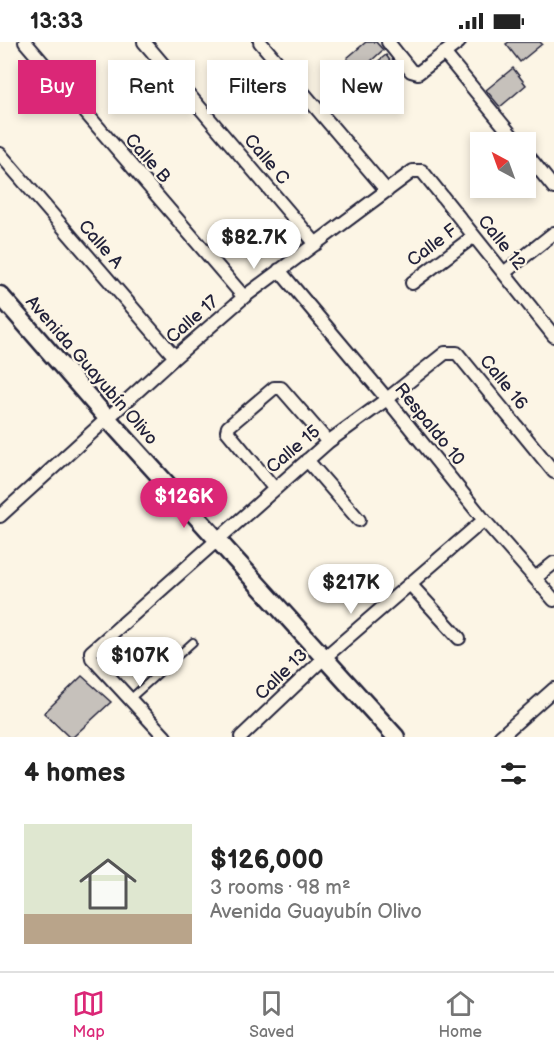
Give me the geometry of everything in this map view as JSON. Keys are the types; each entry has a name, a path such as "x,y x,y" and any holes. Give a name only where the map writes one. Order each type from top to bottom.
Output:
{"main road":[{"name":"Avenida Guayubín Olivo","path":"0,294 107,418 396,737"}],"street":[{"name":"Calle B","path":"26,42 244,297"},
{"name":"Calle C","path":"144,42 316,244"},
{"path":"261,42 387,191"},
{"path":"388,42 413,72 418,73 459,42"},
{"path":"444,53 509,132"},
{"name":"Calle A","path":"0,154 175,357"},
{"path":"536,166 554,188"},
{"name":"Calle 17","path":"0,516 244,297 413,171 422,171"},
{"name":"Calle 12","path":"422,171 554,336"},
{"path":"505,272 554,232"},
{"name":"Calle F","path":"412,283 474,236"},
{"name":"Respaldo 10","path":"279,270 484,520 554,600"},
{"name":"Calle 16","path":"387,399 445,353 457,353 554,472"},
{"path":"274,488 227,431 228,427 274,388 281,388 328,442"},
{"name":"Calle 15","path":"130,699 92,658 91,652 274,488 328,442 387,399"},
{"path":"307,460 359,520"},
{"name":"Calle 13","path":"241,737 324,658 484,520"},
{"path":"535,578 554,563"},
{"path":"410,584 459,638"},
{"path":"500,737 554,689"},
{"path":"130,699 165,737"}],"lane":[{"path":"130,699 193,642"}],"building":[{"path":"366,42 376,42 383,50 372,60 349,60 347,58"},
{"path":"509,42 540,42 542,44 520,62 506,44"},
{"path":"386,55 390,60 380,60"},
{"path":"513,68 526,85 500,107 486,90"},
{"path":"82,676 111,702 73,737 69,737 44,713"}]}
